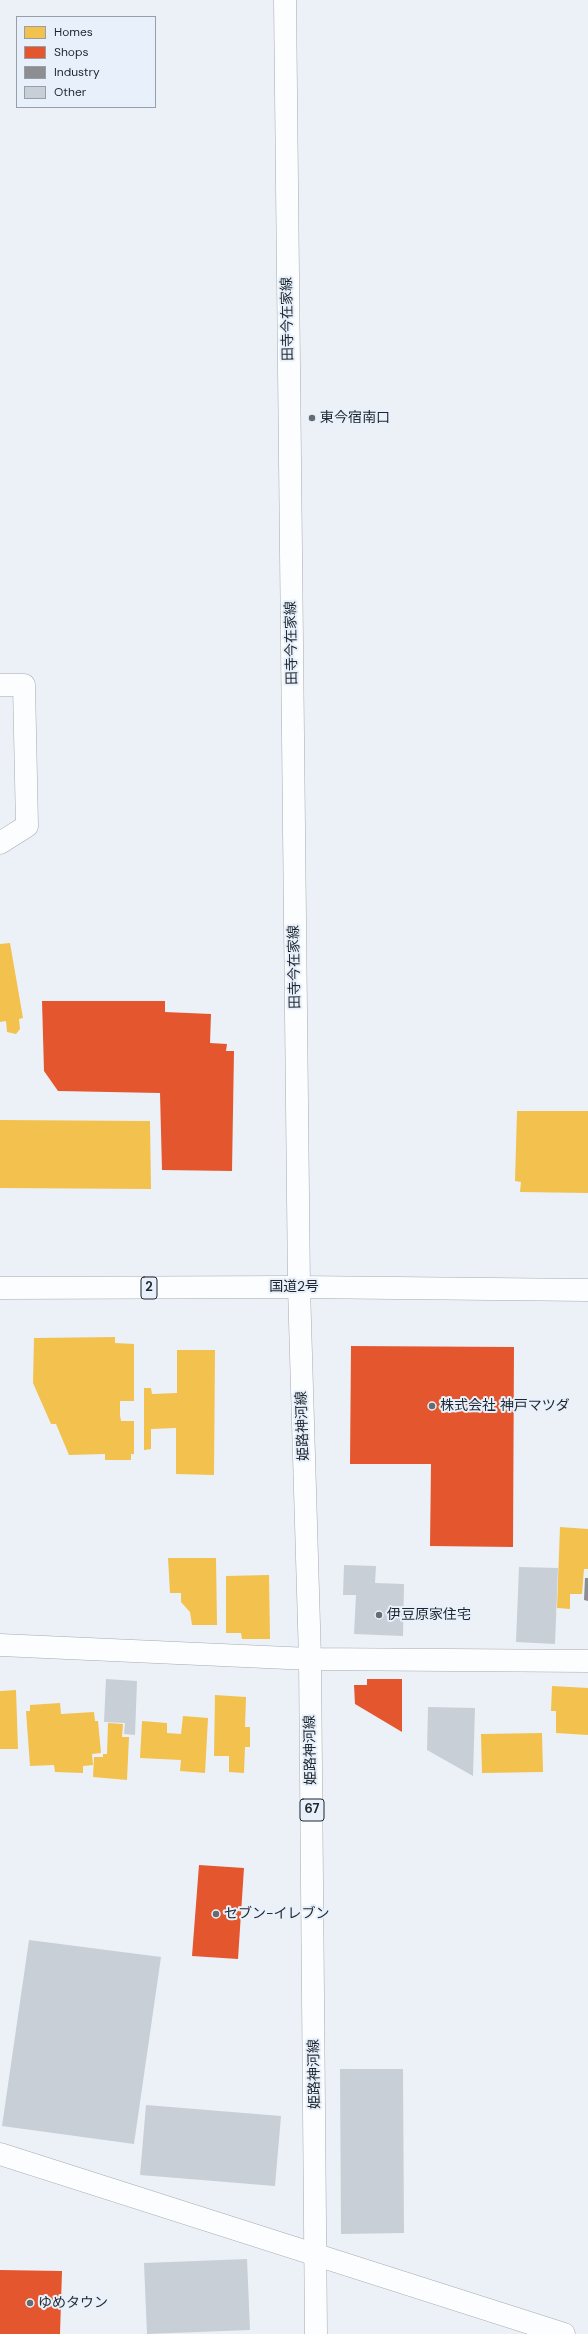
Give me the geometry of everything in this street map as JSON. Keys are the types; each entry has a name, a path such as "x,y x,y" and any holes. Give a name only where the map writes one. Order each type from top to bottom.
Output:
{"main road":[{"name":"田寺今在家線","path":"285,0 299,1287"},
{"path":"0,685 24,685 27,826 0,843"},
{"name":"国道2号","path":"0,1288 299,1287 588,1290"},
{"name":"姫路神河線","path":"299,1287 310,1659 317,2254 316,2334"},
{"path":"0,1645 310,1659 588,1661"},
{"path":"0,2154 564,2334"}],"building: Homes":[{"path":"10,943 23,1018 19,1019 20,1029 16,1034 7,1032 6,1021 0,1022 0,944"},
{"path":"517,1111 588,1111 588,1193 520,1192 521,1182 515,1181"},
{"path":"0,1120 150,1121 151,1189 0,1188"},
{"path":"115,1337 115,1343 134,1344 134,1401 120,1401 120,1415 121,1421 134,1421 134,1454 131,1454 131,1460 105,1460 105,1454 69,1455 56,1424 51,1424 33,1383 34,1338"},
{"path":"177,1350 215,1350 214,1475 176,1474 176,1428 151,1429 151,1449 144,1450 144,1388 151,1388 152,1394 177,1393"},
{"path":"560,1527 588,1529 588,1569 584,1569 582,1594 570,1594 570,1609 557,1608"},
{"path":"168,1558 216,1558 217,1625 192,1625 190,1612 181,1602 181,1593 170,1593"},
{"path":"269,1575 270,1639 242,1639 241,1633 226,1633 226,1576"},
{"path":"552,1686 588,1688 588,1735 556,1733 556,1711 551,1711"},
{"path":"16,1690 18,1749 0,1749 0,1691"},
{"path":"215,1695 246,1697 245,1727 250,1727 250,1747 245,1747 244,1773 229,1772 229,1756 214,1756"},
{"path":"60,1703 61,1714 94,1712 95,1721 98,1721 101,1753 92,1754 93,1765 83,1766 83,1773 55,1772 54,1765 30,1766 26,1711 30,1711 30,1705"},
{"path":"183,1716 208,1718 205,1773 180,1771 181,1760 140,1758 142,1721 167,1723 167,1733 181,1734"},
{"path":"108,1723 123,1724 122,1737 129,1737 127,1780 93,1777 94,1757 103,1757 103,1754 107,1754"},
{"path":"542,1733 543,1772 482,1773 481,1734"}],"building: Shops":[{"path":"42,1001 165,1001 165,1012 211,1014 210,1043 227,1044 226,1051 234,1051 232,1171 162,1170 160,1093 58,1091 44,1071"},
{"name":"株式会社 神戸マツダ","path":"351,1346 514,1347 513,1547 430,1546 431,1464 350,1464"},
{"path":"367,1679 402,1679 402,1732 355,1704 354,1685 367,1685"},
{"path":"199,1865 244,1868 238,1959 192,1956"},
{"name":"ゆめタウン","path":"0,2270 62,2271 60,2334 0,2334"}],"building: Industry":[{"path":"585,1578 588,1578 588,1601 584,1600"}],"building: Other":[{"name":"伊豆原家住宅","path":"344,1565 376,1566 375,1583 404,1584 403,1636 354,1634 356,1595 343,1595"},
{"path":"519,1567 558,1568 555,1644 516,1642"},
{"path":"106,1679 137,1681 135,1735 124,1734 125,1723 104,1722"},
{"path":"428,1707 475,1708 473,1776 427,1750"},
{"path":"29,1940 161,1957 134,2144 2,2126"},
{"path":"340,2069 403,2069 404,2233 341,2234"},
{"path":"146,2105 281,2116 275,2186 140,2175"},
{"path":"247,2259 250,2330 147,2334 144,2263"}],"place":[{"name":"東今宿南口","path":"312,418"},
{"name":"株式会社 神戸マツダ","path":"432,1406"},
{"name":"伊豆原家住宅","path":"379,1615"},
{"name":"セブン-イレブン","path":"216,1914"},
{"name":"ゆめタウン","path":"30,2303"}]}
